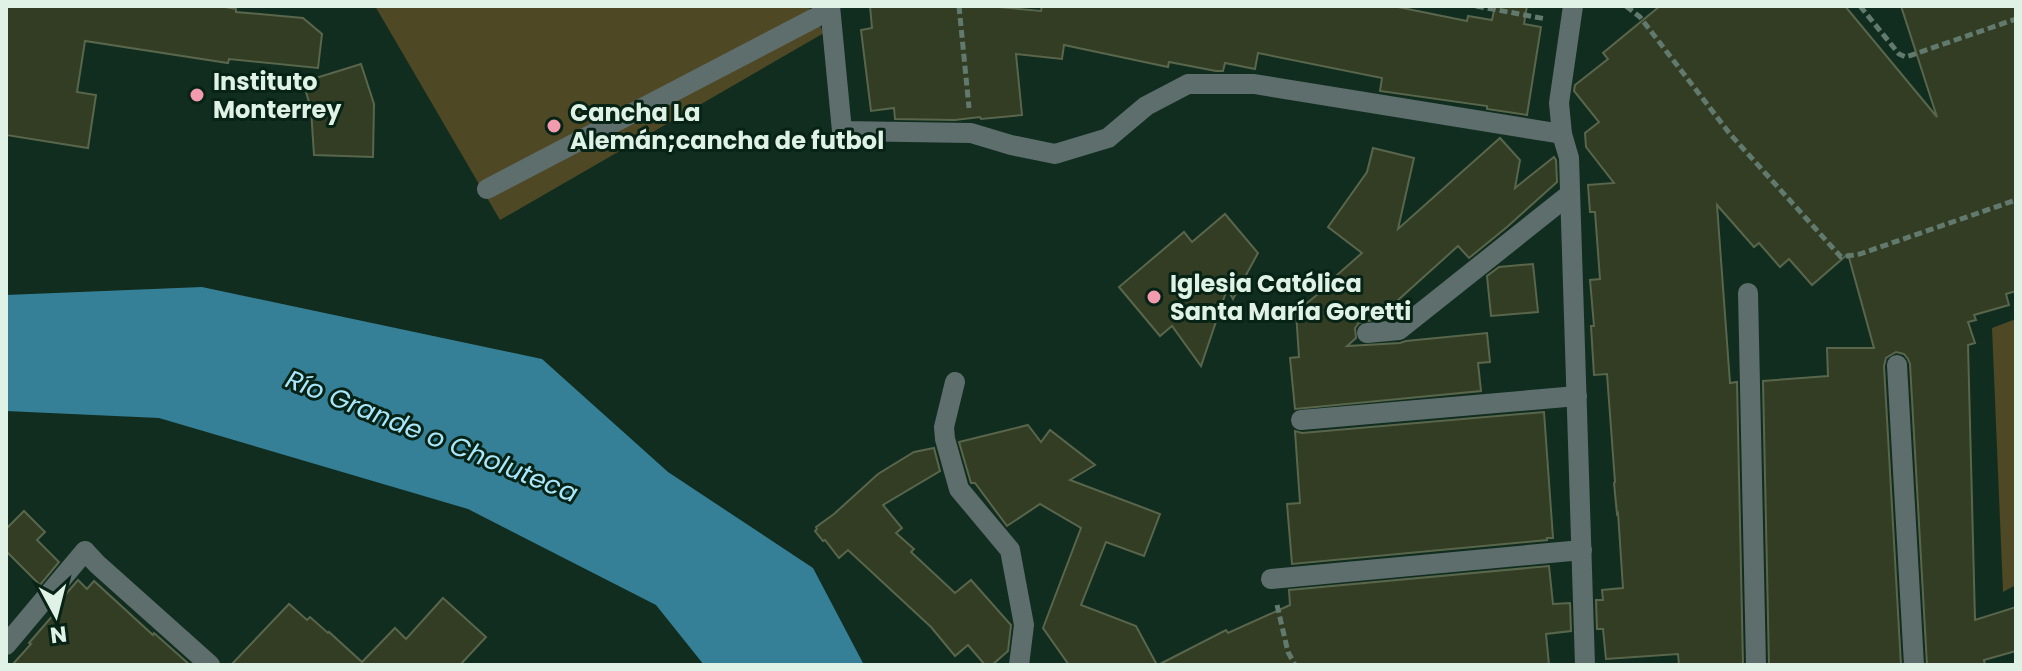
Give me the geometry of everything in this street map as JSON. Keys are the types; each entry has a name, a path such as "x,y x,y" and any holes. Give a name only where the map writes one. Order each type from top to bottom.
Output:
{"street":[{"path":"487,189 830,8 842,131 971,133 1055,154 1108,138 1146,106 1188,84 1254,84 1562,134"},
{"path":"1571,15 1559,103 1562,134 1569,158 1585,665"},
{"path":"1367,333 1399,330 1570,194"},
{"path":"1748,293 1756,665"},
{"path":"1897,365 1914,665"},
{"path":"955,382 944,427 945,439 959,489 1010,550 1024,625 1019,665"},
{"path":"1301,420 1577,396"},
{"path":"1271,579 1582,550"},
{"path":"6,645 85,551 210,665"}],"path":[{"path":"959,6 971,133"},
{"path":"1476,6 1571,15"},
{"path":"1626,6 1640,17 1730,134 1841,257 1860,254 2016,200"},
{"path":"1860,6 1899,54 1906,57 2016,19"},
{"path":"1271,579 1288,652 1295,665"}],"shaded area":[{"name":"Cancha La Alemán;cancha de futbol","path":"375,6 808,6 824,33 500,220"},
{"path":"2016,319 2016,585 2003,592 1992,328"}],"water":[{"name":"Río Grande o Choluteca","path":"202,287 542,359 668,472 813,568 864,665 704,665 656,605 468,509 159,418 6,411 6,295"}],"building":[{"path":"6,6 219,6 236,9 236,12 303,18 322,34 318,68 229,59 228,63 85,41 77,92 96,95 88,148 6,135"},
{"path":"870,6 988,6 1041,11 1042,6 1393,6 1467,21 1468,16 1492,20 1495,6 1527,6 1524,24 1541,27 1527,115 1487,109 1487,106 1380,91 1382,78 1258,53 1255,69 1225,63 1223,71 1216,71 1169,62 1168,67 1064,45 1062,59 1016,54 1022,115 955,120 895,119 894,108 871,111 861,30 872,28"},
{"path":"1660,6 1845,6 1937,117 1901,6 2016,6 2016,291 2006,294 2009,305 1974,315 1976,320 1968,322 1975,343 1968,345 1975,620 2016,607 2016,651 1984,660 1985,665 1927,665 1910,364 1904,354 1896,352 1886,358 1884,366 1901,665 1769,665 1763,381 1828,376 1827,348 1874,348 1848,254 1812,285 1789,259 1780,267 1759,243 1754,247 1717,205 1730,383 1737,382 1743,665 1679,665 1678,654 1606,659 1603,629 1597,629 1596,600 1603,600 1602,590 1623,588 1607,374 1594,375 1590,280 1600,279 1595,212 1590,212 1588,185 1614,183 1586,147 1585,133 1599,122 1574,91 1575,85 1608,59 1603,53"},
{"path":"361,64 374,104 373,157 314,155 311,109 303,82"},
{"path":"1500,138 1520,160 1515,188 1554,157 1557,182 1469,258 1458,246 1377,319 1359,323 1355,328 1356,338 1347,346 1487,333 1490,362 1478,363 1481,391 1295,409 1290,358 1299,357 1296,312 1339,277 1337,275 1362,253 1328,227 1367,172 1373,148 1414,158 1398,229"},
{"path":"1225,214 1258,253 1233,299 1227,289 1201,366 1172,326 1160,336 1119,287 1184,232 1192,242"},
{"path":"1533,264 1538,312 1491,316 1487,276 1499,267"},
{"path":"1544,412 1553,538 1292,564 1287,504 1300,503 1295,431 1302,433"},
{"path":"1028,425 1041,442 1050,430 1095,465 1070,480 1160,514 1144,556 1106,542 1081,605 1136,626 1157,665 1069,665 1043,628 1081,528 1040,504 1007,526 975,483 971,483 959,442"},
{"path":"934,448 940,471 883,505 902,528 896,533 914,549 911,552 955,593 971,580 1011,625 1008,651 992,665 985,665 968,645 955,656 931,627 848,550 839,558 815,531 878,474 914,452"},
{"path":"24,511 45,532 37,540 59,562 40,585 6,551 6,529"},
{"path":"1549,566 1553,604 1570,603 1571,631 1546,634 1549,665 1158,665 1226,630 1228,633 1290,605 1289,590"},
{"path":"78,580 87,589 94,581 190,665 12,665 61,606 58,603"},
{"path":"443,598 486,637 460,665 231,665 289,604 307,620 310,617 329,632 362,662 395,628 406,639"}],"place":[{"name":"Instituto Monterrey","path":"197,95"},
{"name":"Cancha La Alemán;cancha de futbol","path":"554,126"},
{"name":"Iglesia Católica Santa María Goretti","path":"1154,297"}]}
